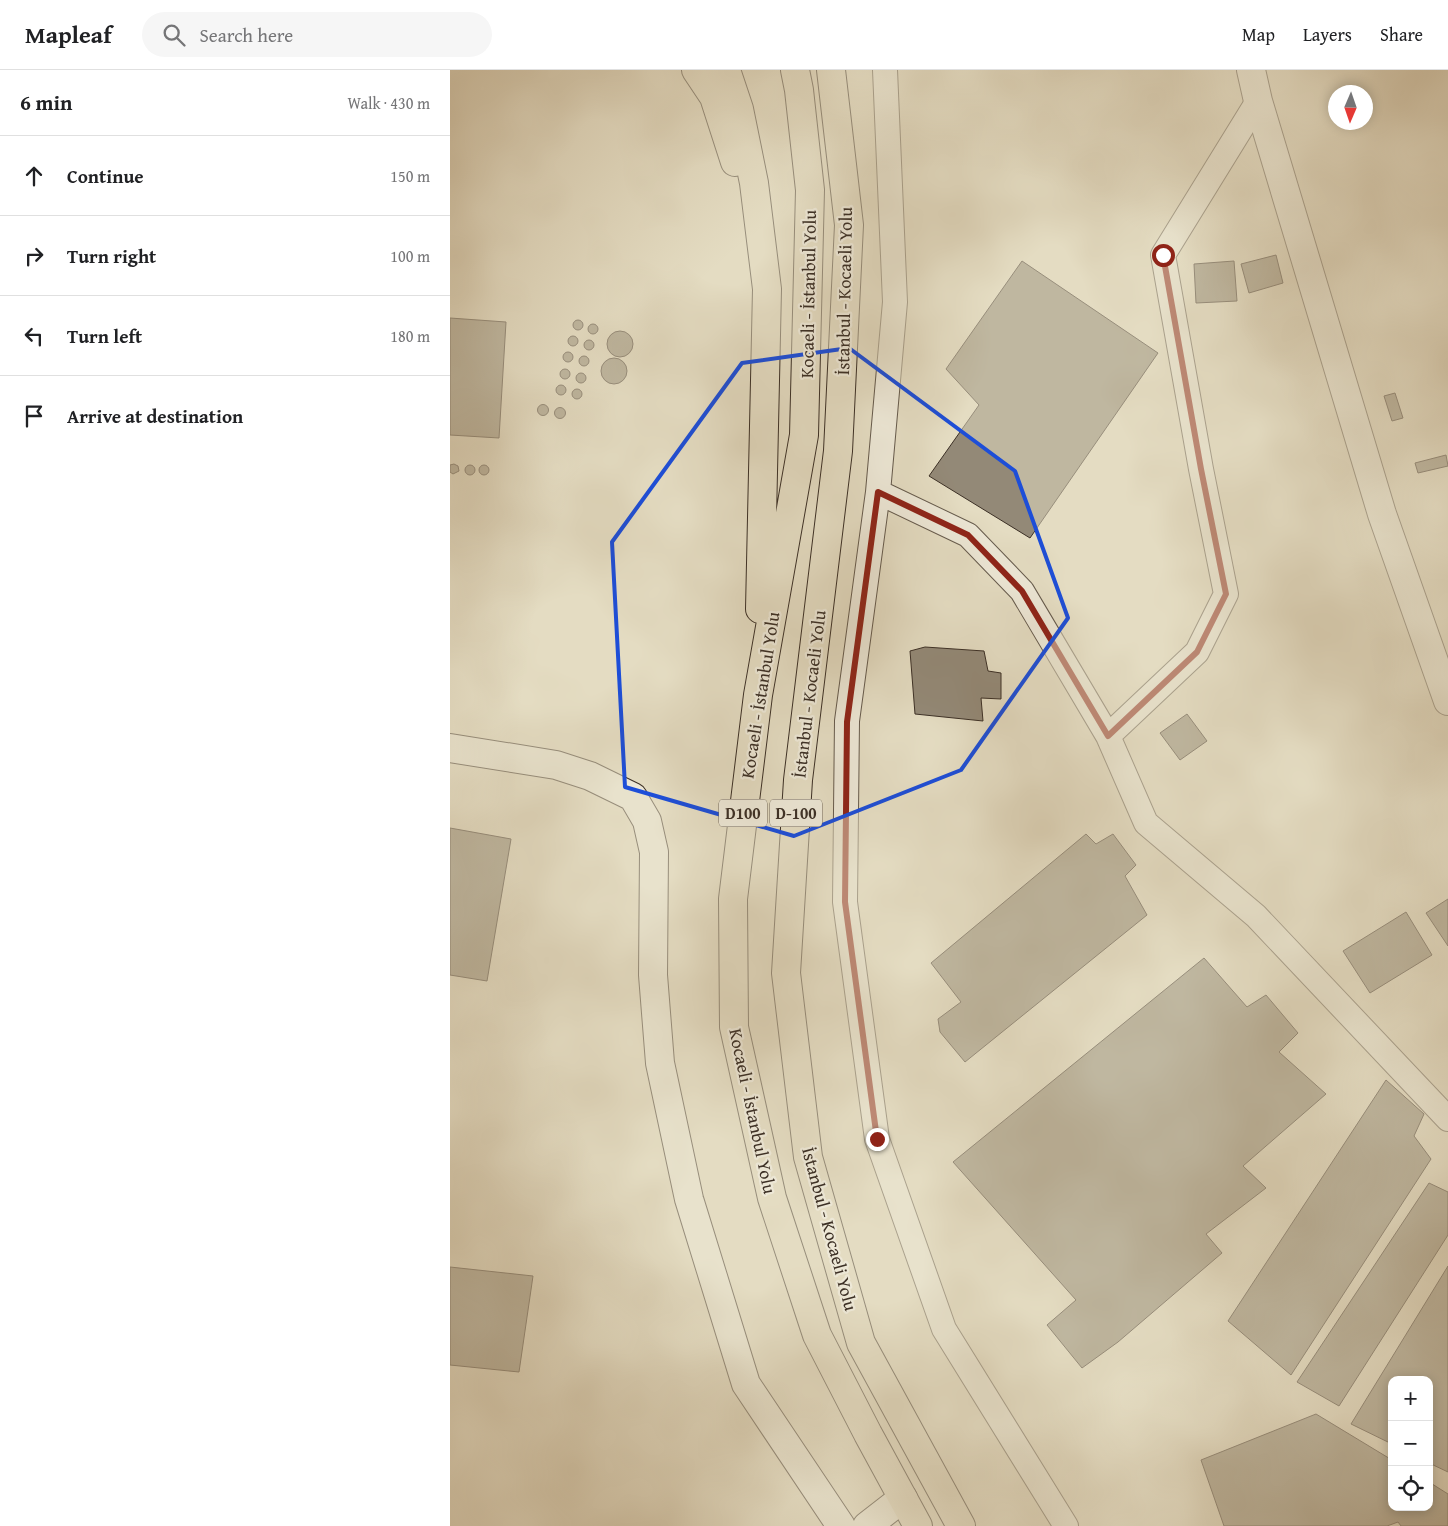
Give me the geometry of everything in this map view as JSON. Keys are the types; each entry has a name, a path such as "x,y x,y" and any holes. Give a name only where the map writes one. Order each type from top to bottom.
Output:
{"highway":[{"path":"696,70 714,97 762,244"},
{"path":"726,70 739,109 754,183 767,289 758,695"},
{"name":"Kocaeli - İstanbul Yolu","path":"795,70 810,190 804,435 758,695 732,899 734,1027 772,1198 817,1335 918,1526"},
{"name":"İstanbul - Kocaeli Yolu","path":"832,70 848,225 838,451 798,780 786,973 808,1156 861,1343 961,1526"}],"main road":[{"path":"1251,70 1258,101 1382,514 1448,701"},
{"path":"450,748 556,765 590,776 633,797 647,821 654,852 653,975 660,1063 689,1199 746,1384 841,1526"},
{"path":"867,1526 903,1498"}],"street":[{"path":"885,70 895,302 878,492 847,722 845,892 877,1139 944,1329 1066,1526"},
{"path":"1108,736 1197,652 1226,594 1201,469 1163,255 1258,101"},
{"path":"878,492 968,535 1022,591 1108,736 1146,823 1256,916 1448,1118"}],"highlighted area":[{"path":"849,348 1015,471 1068,618 961,770 794,836 625,787 612,542 742,363"}],"building":[{"path":"1276,255 1283,283 1249,293 1241,264"},
{"path":"1022,261 1158,353 1030,538 929,476 979,405 946,369"},
{"path":"1234,261 1237,301 1196,303 1194,264"},
{"path":"450,318 506,322 499,438 450,435"},
{"path":"576,320 580,320 583,325 582,329 576,330 573,327 573,323"},
{"path":"591,324 595,324 598,329 597,333 591,334 588,331 588,327"},
{"path":"620,331 629,335 633,344 629,353 620,357 611,353 607,344 611,335"},
{"path":"571,336 575,336 578,341 577,345 571,346 568,343 568,339"},
{"path":"587,340 591,340 594,345 593,349 587,350 584,347 584,343"},
{"path":"566,352 570,352 573,357 572,361 566,362 563,359 563,355"},
{"path":"582,356 586,356 589,361 588,365 582,366 579,363 579,359"},
{"path":"614,358 623,362 627,371 623,380 614,384 605,380 601,371 605,362"},
{"path":"563,369 567,369 570,374 569,378 563,379 560,376 560,372"},
{"path":"579,373 583,373 586,378 585,382 579,383 576,380 576,376"},
{"path":"559,385 563,385 566,390 565,394 559,395 556,392 556,388"},
{"path":"575,389 579,389 582,394 581,398 575,399 572,396 572,392"},
{"path":"1395,393 1403,418 1392,421 1384,396"},
{"path":"543,404 549,410 543,416 537,410"},
{"path":"558,408 562,408 565,413 564,417 558,418 555,415 555,411"},
{"path":"1446,455 1448,466 1418,473 1415,463"},
{"path":"450,465 458,466 459,471 453,474 450,472"},
{"path":"468,465 472,465 475,470 474,474 468,475 465,472 465,468"},
{"path":"482,465 486,465 489,470 488,474 482,475 479,472 479,468"},
{"path":"925,647 984,651 988,671 1001,673 1001,699 981,698 983,721 915,714 910,651"},
{"path":"1187,714 1207,741 1180,760 1160,733"},
{"path":"450,828 511,839 487,981 450,975"},
{"path":"1086,834 1096,844 1113,834 1136,865 1125,876 1147,915 965,1062 940,1032 938,1019 961,1002 931,963"},
{"path":"1448,899 1448,946 1426,913"},
{"path":"1406,912 1432,955 1370,993 1343,951"},
{"path":"1204,958 1247,1007 1266,995 1298,1033 1279,1052 1326,1094 1243,1166 1266,1188 1206,1234 1222,1253 1118,1342 1082,1368 1047,1325 1076,1300 953,1162"},
{"path":"1386,1080 1424,1114 1414,1136 1431,1159 1291,1375 1228,1321"},
{"path":"1429,1183 1448,1192 1448,1235 1339,1406 1297,1382"},
{"path":"1448,1266 1448,1472 1433,1465 1433,1376 1388,1376 1388,1442 1351,1424"},
{"path":"450,1267 533,1276 519,1372 450,1365"},
{"path":"1316,1414 1388,1458 1388,1511 1433,1511 1433,1485 1448,1494 1448,1526 1401,1526 1398,1522 1387,1526 1224,1526 1201,1460"}],"route":[{"path":"877,1139 845,902 847,722 878,492 968,535 1022,591 1108,736 1197,652 1226,594 1201,469 1163,255"}]}
